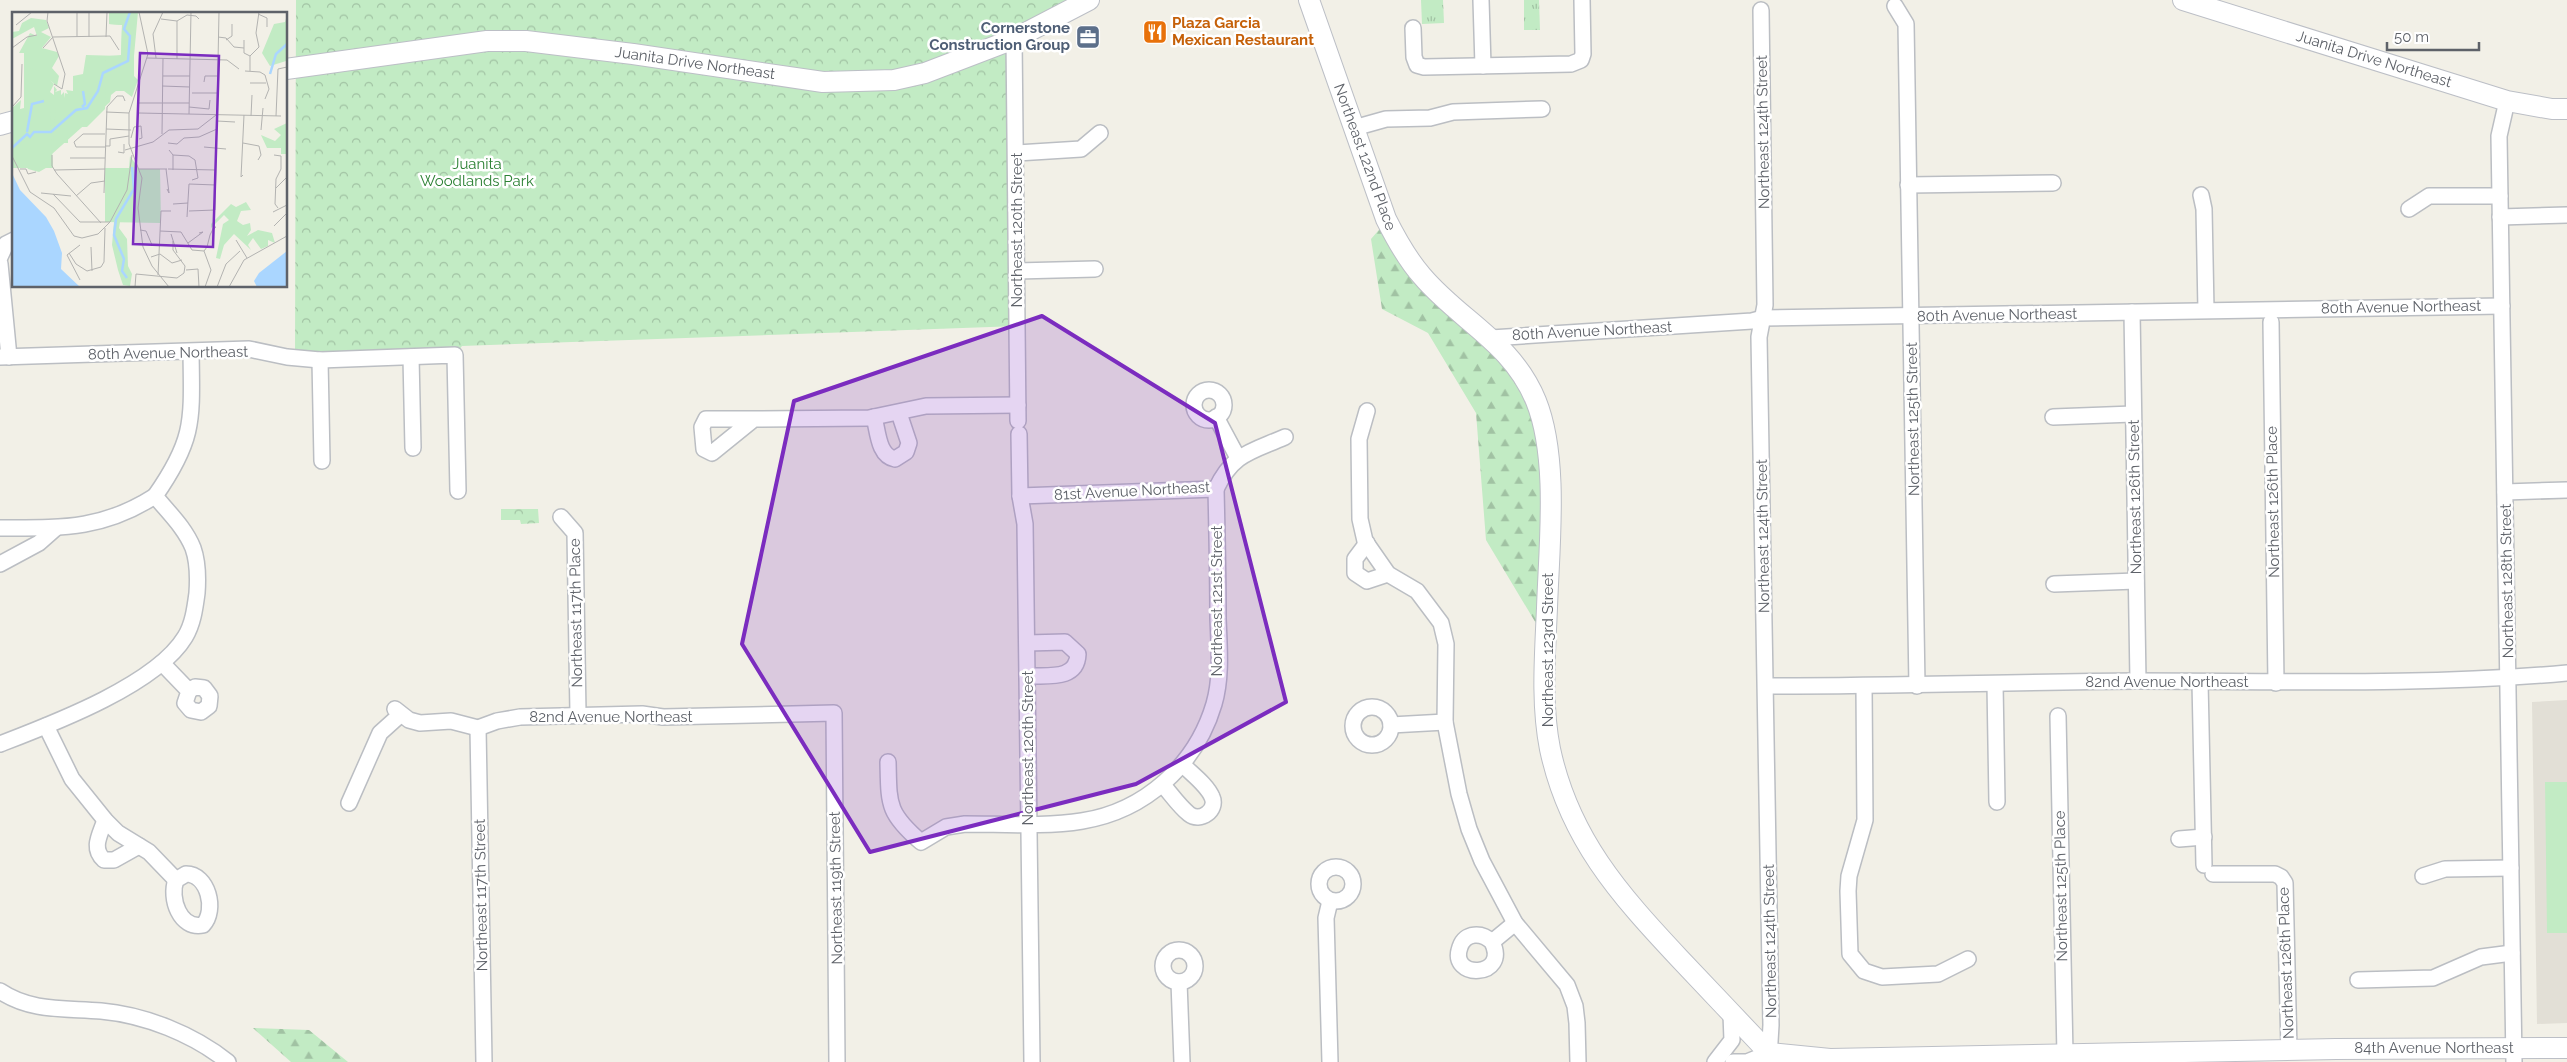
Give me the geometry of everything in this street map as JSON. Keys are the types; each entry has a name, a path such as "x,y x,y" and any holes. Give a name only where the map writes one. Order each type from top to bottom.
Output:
{"street":[{"name":"Juanita Drive Northeast","path":"288,69 478,42 526,41 633,54 823,82 894,80 925,74 1014,39 1089,0"},
{"name":"Northeast 122nd Place","path":"1309,0 1386,219 1407,257 1423,278 1491,338"},
{"path":"1481,0 1483,66"},
{"path":"1413,28 1414,57 1418,65 1424,67 1571,64 1579,61 1583,54 1582,0"},
{"name":"Juanita Drive Northeast","path":"2184,0 2507,100 2552,109 2567,109"},
{"name":"Northeast 125th Street","path":"1896,6 1906,24 1917,686"},
{"name":"Northeast 124th Street","path":"1761,10 1763,318 1760,337 1771,1025 1769,1058"},
{"name":"Northeast 120th Street","path":"1014,39 1018,427 1020,496 1025,524 1032,1062"},
{"name":"Northeast 128th Street","path":"2507,100 2499,136 2509,678 2513,1055"},
{"path":"1354,128 1386,119 1430,118 1453,112 1542,110"},
{"path":"1016,153 1081,149 1100,134"},
{"path":"1908,185 2053,183"},
{"path":"2201,195 2204,209 2206,310"},
{"path":"2409,208 2429,196 2500,196"},
{"path":"2500,217 2567,215"},
{"path":"0,257 6,244 12,241"},
{"path":"0,264 5,357"},
{"path":"1017,271 1095,269"},
{"name":"80th Avenue Northeast","path":"1491,338 1752,321 1763,318 2502,306"},
{"name":"Northeast 126th Street","path":"2132,312 2138,681"},
{"name":"Northeast 126th Place","path":"2271,322 2276,683"},
{"name":"Northeast 123rd Street","path":"1491,338 1511,357 1536,400 1544,425 1548,452 1550,527 1545,692 1550,748 1558,780 1584,841 1606,875 1642,919 1731,1014 1769,1058"},
{"name":"80th Avenue Northeast","path":"5,357 249,349 287,357 320,360 455,355 458,491"},
{"path":"0,528 56,528 86,525 131,512 155,496 172,473 186,445 192,417 191,352"},
{"path":"411,358 412,448"},
{"path":"320,360 322,461"},
{"path":"754,419 874,417 926,406 1018,405"},
{"path":"1367,411 1359,440 1360,519 1366,543 1388,574 1417,591 1441,623 1446,644 1445,722 1459,794 1469,829 1482,861 1515,923 1567,985 1577,1023 1578,1062"},
{"path":"874,417 883,451 895,459 906,452 909,444 899,413"},
{"path":"2052,416 2133,414"},
{"path":"1216,417 1238,458"},
{"name":"81st Avenue Northeast","path":"1020,496 1216,489 1225,470 1238,458 1285,436"},
{"name":"Northeast 121st Street","path":"1173,775 1204,730 1214,703 1219,670 1216,489"},
{"path":"2506,492 2567,490"},
{"path":"0,744 46,726 126,687 162,663 185,637 195,611 197,568 193,549 181,526 155,496"},
{"name":"Northeast 117th Place","path":"561,517 575,533 578,714"},
{"path":"0,564 39,543 56,528"},
{"path":"1366,543 1355,559 1355,573 1368,581 1388,574"},
{"path":"2054,584 2136,581"},
{"path":"1027,643 1065,642 1078,654 1077,664 1068,673 1027,676"},
{"path":"162,663 188,691"},
{"name":"82nd Avenue Northeast","path":"1766,686 1917,686 2138,681 2276,683 2509,678 2567,673"},
{"path":"2179,839 2204,838 2200,682"},
{"path":"1995,684 1997,802"},
{"path":"1864,686 1865,820 1849,876 1850,954 1864,971 1882,977 1938,974 1968,959"},
{"path":"349,803 380,732 397,712 420,723 451,722 478,728"},
{"name":"82nd Avenue Northeast","path":"478,728 497,721 520,717 578,714 642,714 663,717 834,713"},
{"name":"Northeast 119th Street","path":"834,713 838,1062"},
{"name":"Northeast 125th Place","path":"2058,716 2065,1055"},
{"path":"1391,725 1445,722"},
{"path":"46,726 72,779 105,820 118,833 149,852 176,880"},
{"name":"Northeast 117th Street","path":"478,728 484,1062"},
{"path":"888,762 889,801 900,824 921,842 946,827 965,824 1082,822 1109,815 1131,805 1173,775"},
{"path":"1173,775 1212,796 1212,806 1207,814 1198,817 1189,814 1173,775"},
{"path":"105,820 96,844 98,854 104,860 114,860 139,846"},
{"name":"Northeast 126th Place","path":"2204,838 2209,870 2267,874 2281,877 2286,891 2289,1050"},
{"path":"2422,876 2445,869 2511,868"},
{"path":"1330,901 1326,918 1330,1062"},
{"path":"1492,942 1515,923"},
{"path":"2358,980 2433,978 2481,957 2512,953"},
{"path":"1179,982 1182,1062"},
{"path":"0,991 28,1004 55,1010 101,1012 158,1024 218,1054 228,1062"},
{"path":"1715,1062 1732,1040 1731,1014"},
{"name":"84th Avenue Northeast","path":"1733,1062 1747,1062 1769,1058 1830,1059 2289,1050 2431,1055 2513,1055 2567,1048"}],"highlighted area":[{"path":"1042,316 1215,423 1286,702 1136,784 870,852 742,644 794,401"}],"shaded area":[{"path":"2567,700 2567,1023 2537,1024 2532,702"}],"green space":[{"name":"Juanita Woodlands Park","path":"296,0 1089,0 1020,36 1018,326 462,346 455,355 295,358"},
{"path":"1421,0 1443,0 1444,23 1422,24"},
{"path":"1524,0 1539,0 1540,30 1524,30"},
{"path":"1384,224 1491,338 1544,425 1546,640 1486,540 1476,413 1428,333 1382,309 1371,239"},
{"path":"501,509 538,509 539,523 521,524 520,520 501,520"},
{"path":"2545,782 2567,782 2567,933 2547,933"},
{"path":"253,1028 309,1030 348,1062 291,1062"}],"place":[{"name":"Plaza Garcia Mexican Restaurant","path":"1155,32"},
{"name":"Cornerstone Construction Group","path":"1088,37"}]}
